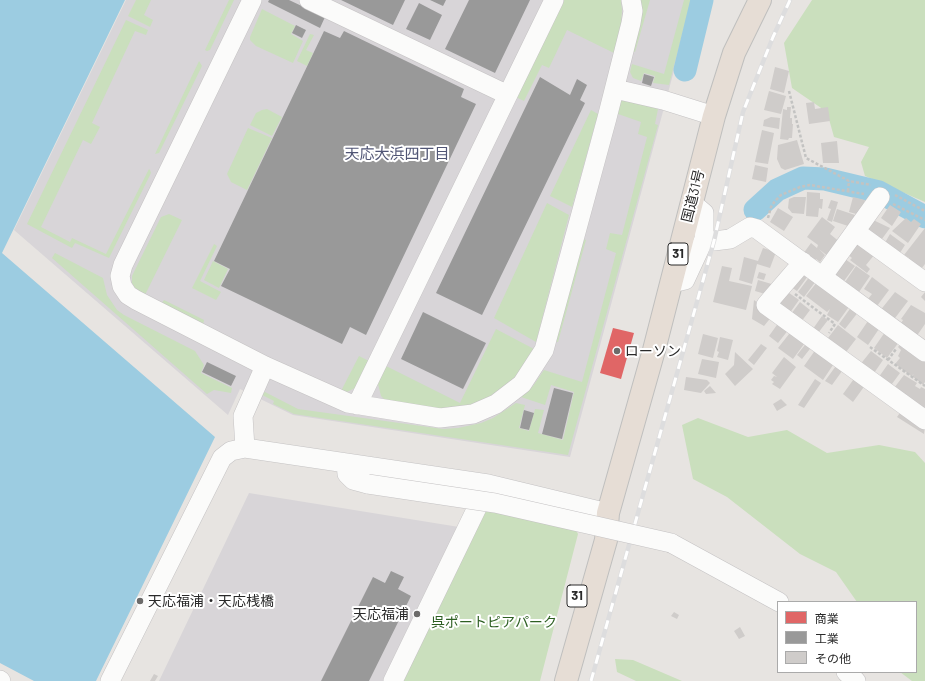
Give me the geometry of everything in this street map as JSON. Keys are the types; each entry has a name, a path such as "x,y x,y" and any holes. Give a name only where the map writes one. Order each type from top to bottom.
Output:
{"highway":[{"name":"国道31号","path":"566,681 606,540 608,513 672,283 691,202 714,116 734,53 760,0"},
{"name":"国道31号","path":"551,681 595,537 608,513"}],"street":[{"path":"252,0 122,265 120,276 122,286 128,296 265,366 348,403 440,418 473,414 496,404 522,384 544,350 615,89 631,23 633,11 631,0"},
{"path":"309,0 508,95"},
{"path":"357,405 554,0"},
{"path":"615,89 663,100 714,116"},
{"path":"823,276 883,193"},
{"path":"672,283 686,280 704,239 704,213 691,202"},
{"path":"704,239 714,241 730,239 750,227 764,234 925,352"},
{"path":"856,232 925,282"},
{"path":"802,262 766,305 925,420"},
{"path":"245,448 243,416 265,366"},
{"path":"110,681 222,458 231,451 245,448 488,484 608,513"},
{"path":"346,464 347,474 354,480 368,484 495,503 670,543 777,601"},
{"path":"393,681 488,484"},
{"path":"847,673 856,681"}],"path":[{"path":"789,91 806,158 849,180 925,211"},
{"path":"848,191 849,180"},
{"path":"764,234 771,207 781,195 810,185 848,191 883,193 925,220"},
{"path":"783,285 835,324 821,344"},
{"path":"870,347 925,386"}],"shaded area":[{"path":"126,0 693,0 570,457 293,415 240,389 228,415 14,230"},
{"path":"249,493 459,527 385,681 159,681"}],"green space":[{"path":"136,0 151,0 144,15 153,20 150,27 128,16"},
{"path":"229,0 234,0 210,50 207,51 205,50"},
{"path":"563,0 621,0 621,24 614,53 567,30 549,68 542,65 524,101 516,97"},
{"path":"641,0 650,0 635,52 632,51 641,9"},
{"path":"684,0 691,0 669,85 653,83 655,76 644,73 641,81 633,78 630,72 632,64 664,74"},
{"path":"812,0 925,0 925,202 865,176 861,162 869,147 834,137 827,112 792,88 784,43"},
{"path":"262,9 295,26 291,34 303,41 293,63 256,46 250,40"},
{"path":"126,20 148,30 146,35 135,31 92,123 100,127 91,144 83,140 41,227 70,242 72,238 106,254 149,169 151,173 109,258 75,243 72,248 27,224"},
{"path":"310,34 314,35 306,50 313,53 307,66 297,61"},
{"path":"199,61 202,66 159,153 155,154"},
{"path":"621,99 658,109 655,124 658,125 568,455 294,414 273,404 274,401 260,394 265,392 298,409 443,429 458,428 481,423 493,418 516,403 525,405 519,428 529,431 535,409 544,410 538,433 563,440 574,392 551,385 545,405 521,397 533,386 544,370 582,382 616,253 606,249 610,233 622,235 647,137 638,134 641,122 618,114 616,111"},
{"path":"267,109 282,117 272,136 250,125 256,113"},
{"path":"591,110 598,114 572,207 550,196"},
{"path":"248,128 272,138 247,190 231,182 227,174"},
{"path":"547,203 569,215 536,342 494,318"},
{"path":"169,214 182,220 144,297 136,290 132,283 132,276 161,217"},
{"path":"583,239 586,240 558,342 555,341"},
{"path":"214,244 217,246 200,281 221,292 216,300 192,288"},
{"path":"55,253 103,278 107,295 117,310 124,315 195,351 204,365 201,373 232,388 231,393 214,390 207,394 52,258"},
{"path":"213,261 228,269 219,288 204,280"},
{"path":"164,300 204,320 203,325 161,304"},
{"path":"496,329 534,349 521,373 497,394 471,407 443,411 386,401 381,396 378,384 386,366 460,403"},
{"path":"359,356 369,361 357,387 345,393 341,391"},
{"path":"698,418 748,437 787,430 827,453 879,445 915,452 925,463 925,681 912,681 901,673 917,673 917,601 856,601 836,572 800,554 727,497 693,479 682,425"},
{"name":"呉ポートピアパーク","path":"490,505 574,525 578,534 540,681 400,681 481,511"},
{"path":"615,659 633,660 682,681 636,681 617,672"}],"water":[{"path":"0,0 125,0 2,253 215,437 96,681 0,681"}],"pier":[{"path":"0,663 34,681 0,681"}],"building: 商業":[{"path":"613,328 634,333 621,379 600,373"}],"building: 工業":[{"path":"269,0 289,0 325,17 320,28 268,2"},
{"path":"341,0 405,0 393,25"},
{"path":"430,0 446,0 443,6"},
{"path":"469,0 530,0 495,73 445,49"},
{"path":"419,3 442,15 430,40 406,29"},
{"path":"296,25 306,30 302,38 292,33"},
{"path":"324,31 340,38 344,31 464,89 461,97 476,104 366,335 350,327 342,344 221,286 230,269 214,261"},
{"path":"644,74 654,77 651,86 642,83"},
{"path":"540,77 570,95 577,79 587,85 580,100 585,103 482,315 436,293"},
{"path":"423,312 486,343 463,389 401,359"},
{"path":"207,362 236,376 231,386 202,372"},
{"path":"554,388 573,393 562,439 542,434"},
{"path":"524,410 534,413 529,430 520,428"},
{"path":"391,571 404,577 398,589 411,596 369,681 321,681 373,577 385,583"}],"building: その他":[{"path":"775,67 789,71 784,93 770,89"},
{"path":"769,91 786,96 781,114 764,110"},
{"path":"814,102 815,109 828,107 830,121 809,124 806,103"},
{"path":"787,107 791,107 790,118 792,118 793,124 792,138 789,138 788,140 780,139 783,109 787,110"},
{"path":"771,117 780,118 779,129 763,126 764,120"},
{"path":"762,130 774,133 768,164 755,162"},
{"path":"797,140 804,164 785,170 781,168 777,159 778,145"},
{"path":"837,141 839,163 823,163 821,143"},
{"path":"755,165 768,168 766,182 752,179"},
{"path":"807,192 820,193 820,199 823,199 822,209 819,208 818,217 806,216"},
{"path":"794,197 806,197 804,214 792,213 788,208 789,199"},
{"path":"853,197 865,200 860,215 849,212"},
{"path":"831,200 838,202 832,222 827,220 831,209 828,208"},
{"path":"890,205 901,212 892,226 881,218"},
{"path":"778,208 793,217 784,231 770,222"},
{"path":"837,209 855,215 851,227 833,221"},
{"path":"822,217 835,227 830,234 841,243 830,258 819,249 825,255 820,262 816,259 813,262 803,254 811,243 817,248 818,245 807,237"},
{"path":"906,218 911,222 914,219 921,224 908,243 892,231"},
{"path":"871,219 890,228 879,243 863,231"},
{"path":"925,228 925,264 918,273 905,263 909,258 904,255"},
{"path":"890,234 905,245 898,256 883,246"},
{"path":"856,239 875,254 866,265 870,269 867,273 850,260 852,258 846,253"},
{"path":"763,248 776,252 770,268 757,264 752,284 739,280 744,257 758,261"},
{"path":"842,257 855,266 844,281 833,273"},
{"path":"722,266 732,268 729,281 752,286 746,310 713,302"},
{"path":"856,266 870,276 859,292 845,282"},
{"path":"800,270 808,276 797,291 788,285"},
{"path":"759,272 766,274 764,280 757,278"},
{"path":"810,276 816,281 804,297 798,292"},
{"path":"872,277 889,290 877,306 868,299 872,294 864,289"},
{"path":"758,280 775,285 772,296 755,291"},
{"path":"817,282 851,304 838,322 827,315 830,309 827,312 806,296"},
{"path":"785,290 799,300 789,314 775,303"},
{"path":"895,292 908,301 892,322 879,312"},
{"path":"925,292 925,301 921,297"},
{"path":"754,300 773,315 764,326 752,319"},
{"path":"800,302 810,310 801,322 791,314"},
{"path":"911,305 925,313 925,324 916,337 900,325 903,320 901,319"},
{"path":"852,306 859,311 845,329 839,324"},
{"path":"822,316 828,320 815,337 810,333"},
{"path":"870,318 881,326 868,345 857,337"},
{"path":"779,322 789,329 778,343 769,336"},
{"path":"838,325 856,339 843,356 825,342"},
{"path":"793,329 807,340 793,359 778,348"},
{"path":"885,332 899,342 887,358 874,348"},
{"path":"703,334 718,338 713,358 698,354"},
{"path":"720,337 733,340 728,360 717,357 719,352 717,351"},
{"path":"808,341 813,345 802,359 797,355"},
{"path":"903,341 925,360 925,382 923,385 912,376 914,374 911,376 895,364 900,358 898,356 901,350 898,347"},
{"path":"761,344 767,348 754,365 748,360"},
{"path":"816,349 835,362 823,380 804,366"},
{"path":"871,351 883,360 872,376 859,366"},
{"path":"735,352 753,369 735,386 725,374 734,365"},
{"path":"784,357 796,367 780,389 772,384 774,382 771,380 774,376 777,377 772,373"},
{"path":"702,359 719,362 716,378 698,374"},
{"path":"838,363 845,367 832,385 825,381"},
{"path":"888,364 900,373 889,388 876,381"},
{"path":"904,375 917,383 915,386 920,389 921,387 925,389 925,407 920,414 891,392"},
{"path":"856,376 866,384 853,402 843,394"},
{"path":"686,377 707,380 710,383 701,393 684,390"},
{"path":"815,379 821,383 804,408 798,405"},
{"path":"710,386 716,393 706,394 704,391"},
{"path":"781,399 787,405 777,411 773,404"},
{"path":"902,410 925,425 924,434 897,417"},
{"path":"674,612 679,615 677,619 671,616"},
{"path":"740,627 745,636 739,639 734,631"},
{"path":"154,674 158,676 155,681 150,681"}],"waterway":[{"path":"685,70 702,0"},
{"path":"755,210 777,190 803,178 825,179 879,192 925,217"}],"railway":[{"path":"591,681 714,241 743,112 773,37 790,0"}],"place":[{"name":"ローソン","path":"617,351"},
{"name":"天応福浦・天応桟橋","path":"140,601"},
{"name":"天応福浦","path":"417,614"}],"district":[{"name":"天応大浜四丁目","path":"397,154"}]}
